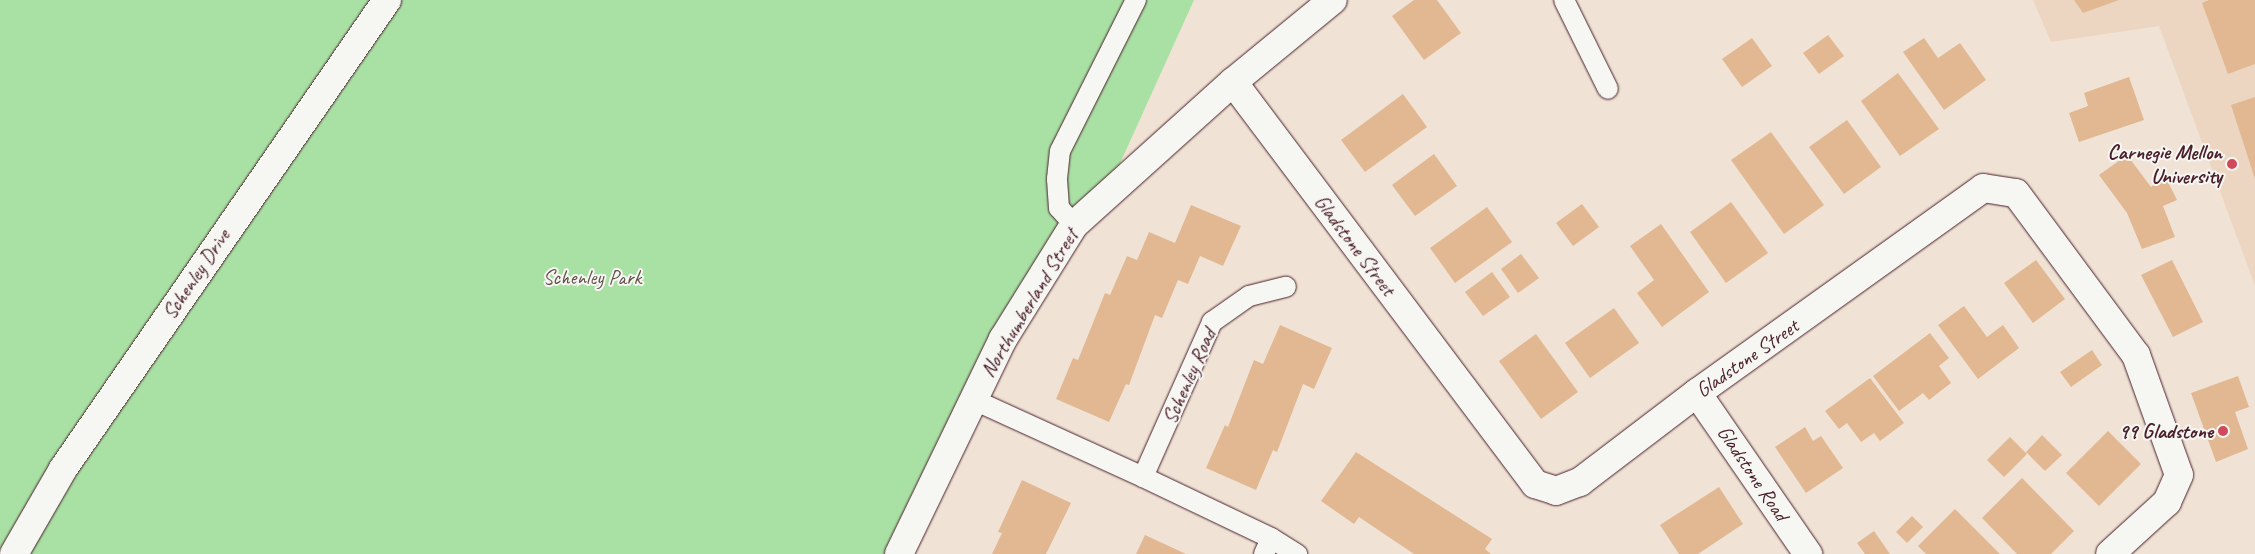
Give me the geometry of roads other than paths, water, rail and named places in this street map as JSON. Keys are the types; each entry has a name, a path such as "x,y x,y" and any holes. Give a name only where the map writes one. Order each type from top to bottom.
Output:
{"street":[{"name":"Schenley Drive","path":"14,554 63,469 387,0"},
{"name":"Northumberland Street","path":"899,554 972,399 1003,339 1074,225 1233,82 1334,0"},
{"name":"Gladstone Street","path":"1233,82 1535,484 1556,491 1580,482 1697,393 1984,188 2016,193 2136,355 2179,475 2167,502 2110,554"},
{"name":"Gladstone Road","path":"1697,393 1808,554"}],"lane":[{"path":"1074,225 1059,208 1057,178 1060,150 1136,0"},
{"path":"1564,0 1608,89"},
{"name":"Schenley Road","path":"1143,477 1212,322 1249,296 1286,287"},
{"path":"972,399 1143,477 1267,546 1297,554"}],"place":[{"name":"Carnegie Mellon University","path":"2232,164"},
{"name":"99 Gladstone","path":"2223,431"}],"park label":[{"name":"Schenley Park","path":"592,277"}]}
